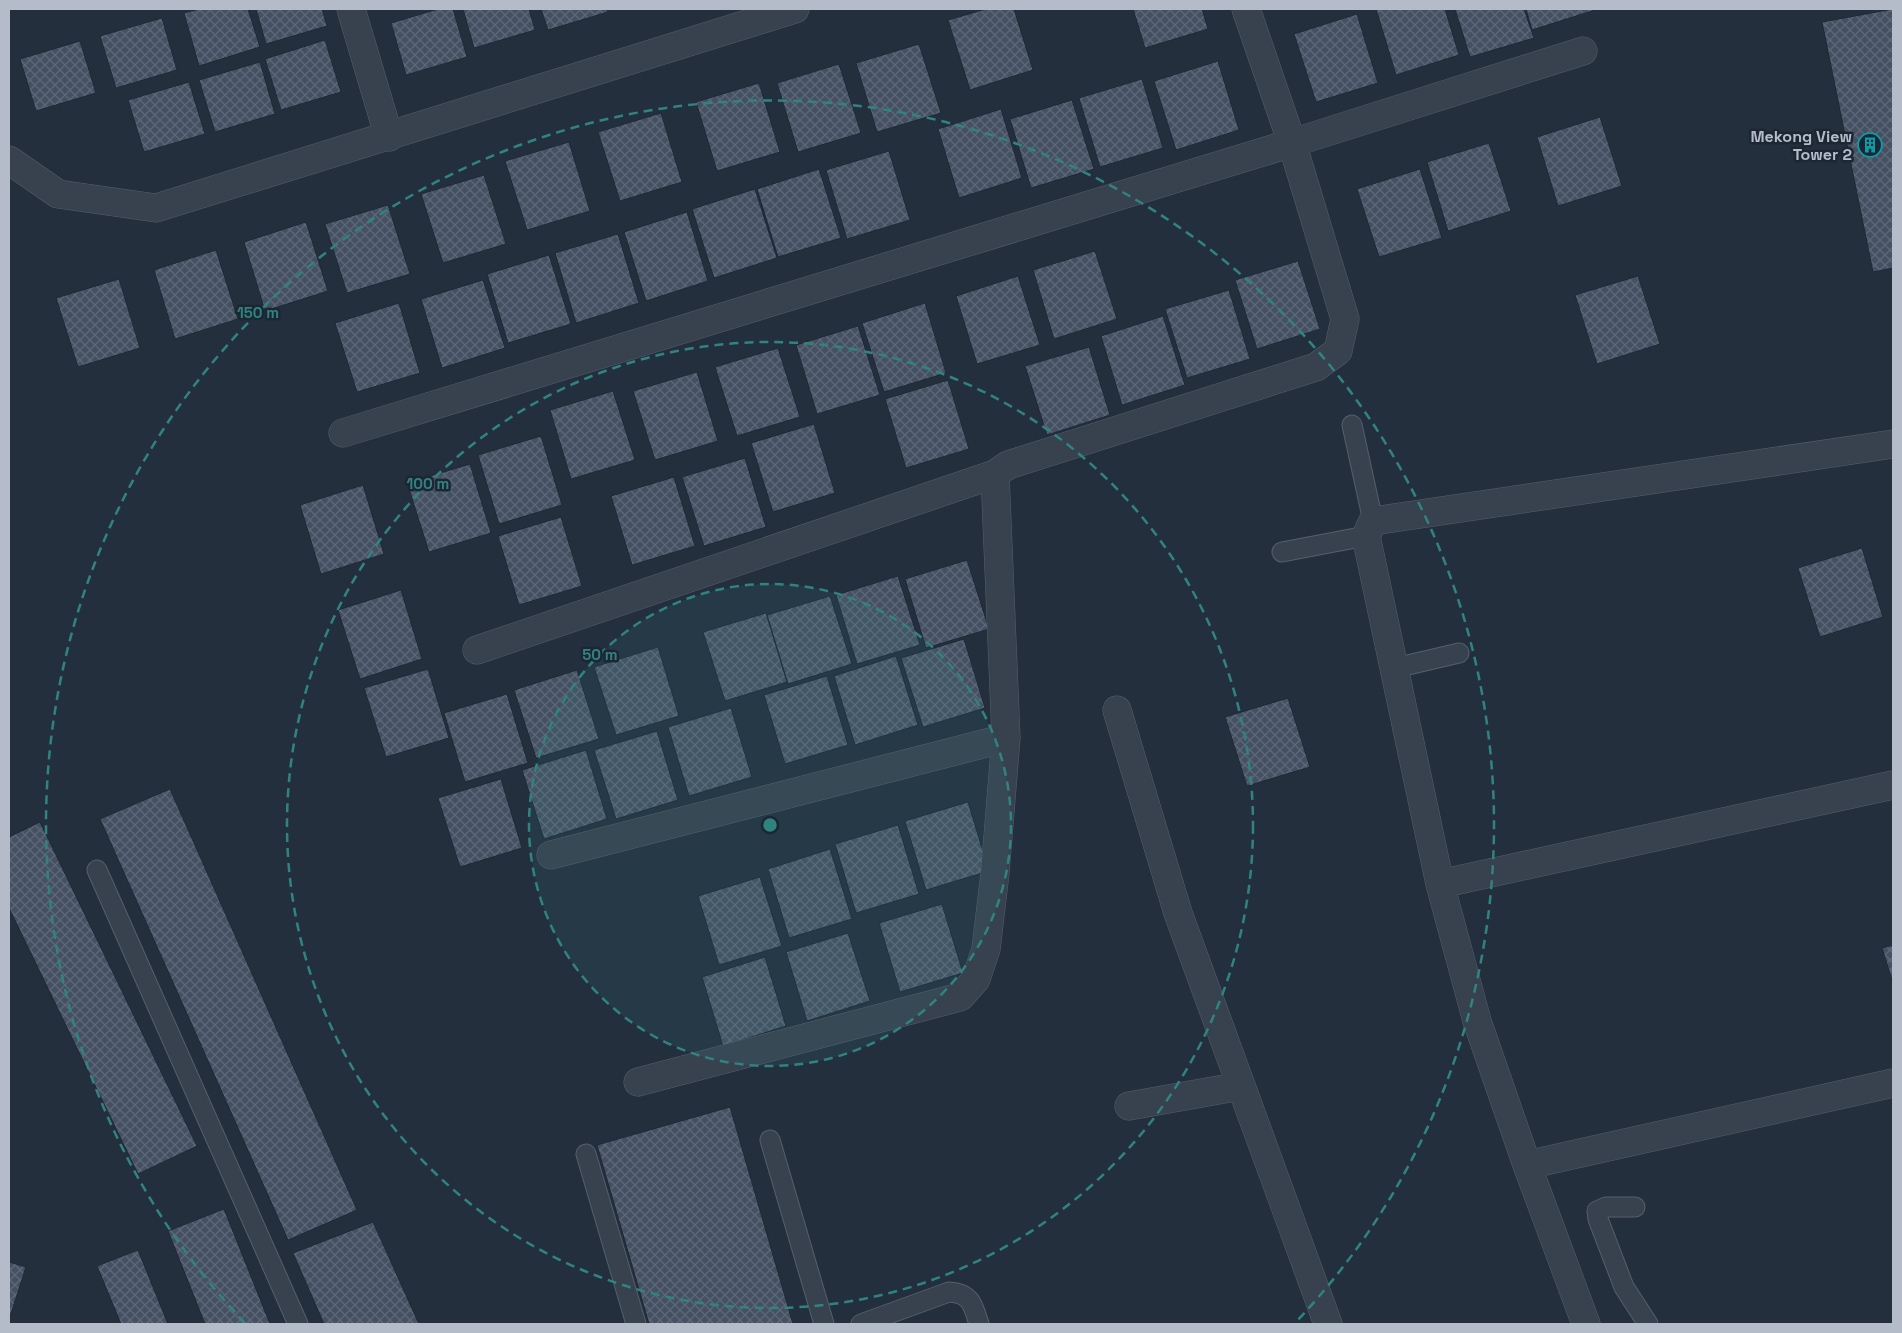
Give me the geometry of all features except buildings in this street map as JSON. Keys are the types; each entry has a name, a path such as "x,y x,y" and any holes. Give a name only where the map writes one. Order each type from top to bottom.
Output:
{"street":[{"path":"351,9 388,137"},
{"path":"9,160 58,194 156,208 795,9"},
{"path":"476,650 995,474 1008,465 1316,367 1338,351 1345,319 1292,143 1246,9"},
{"path":"343,433 1292,143 1583,51"},
{"path":"1586,1324 1527,1166 1477,1021 1440,884 1394,668 1369,528 1893,444"},
{"path":"638,1082 960,997 976,979 986,949 995,873 1006,738 995,474"},
{"path":"1117,710 1178,913 1328,1324"},
{"path":"551,855 1006,738"},
{"path":"1440,884 1893,785"},
{"path":"1527,1166 1893,1083"},
{"path":"1129,1106 1241,1086"}],"lane":[{"path":"1282,552 1369,528 1352,425"},
{"path":"1394,668 1459,653"},
{"path":"97,870 298,1324"},
{"path":"770,1140 824,1324"},
{"path":"586,1154 636,1324"},
{"path":"1635,1207 1606,1207 1597,1211 1598,1219 1624,1287 1648,1324"},
{"path":"861,1324 950,1292 961,1293 970,1301 979,1324"}],"place":[{"name":"Mekong View Tower 2","path":"1870,145"}]}
